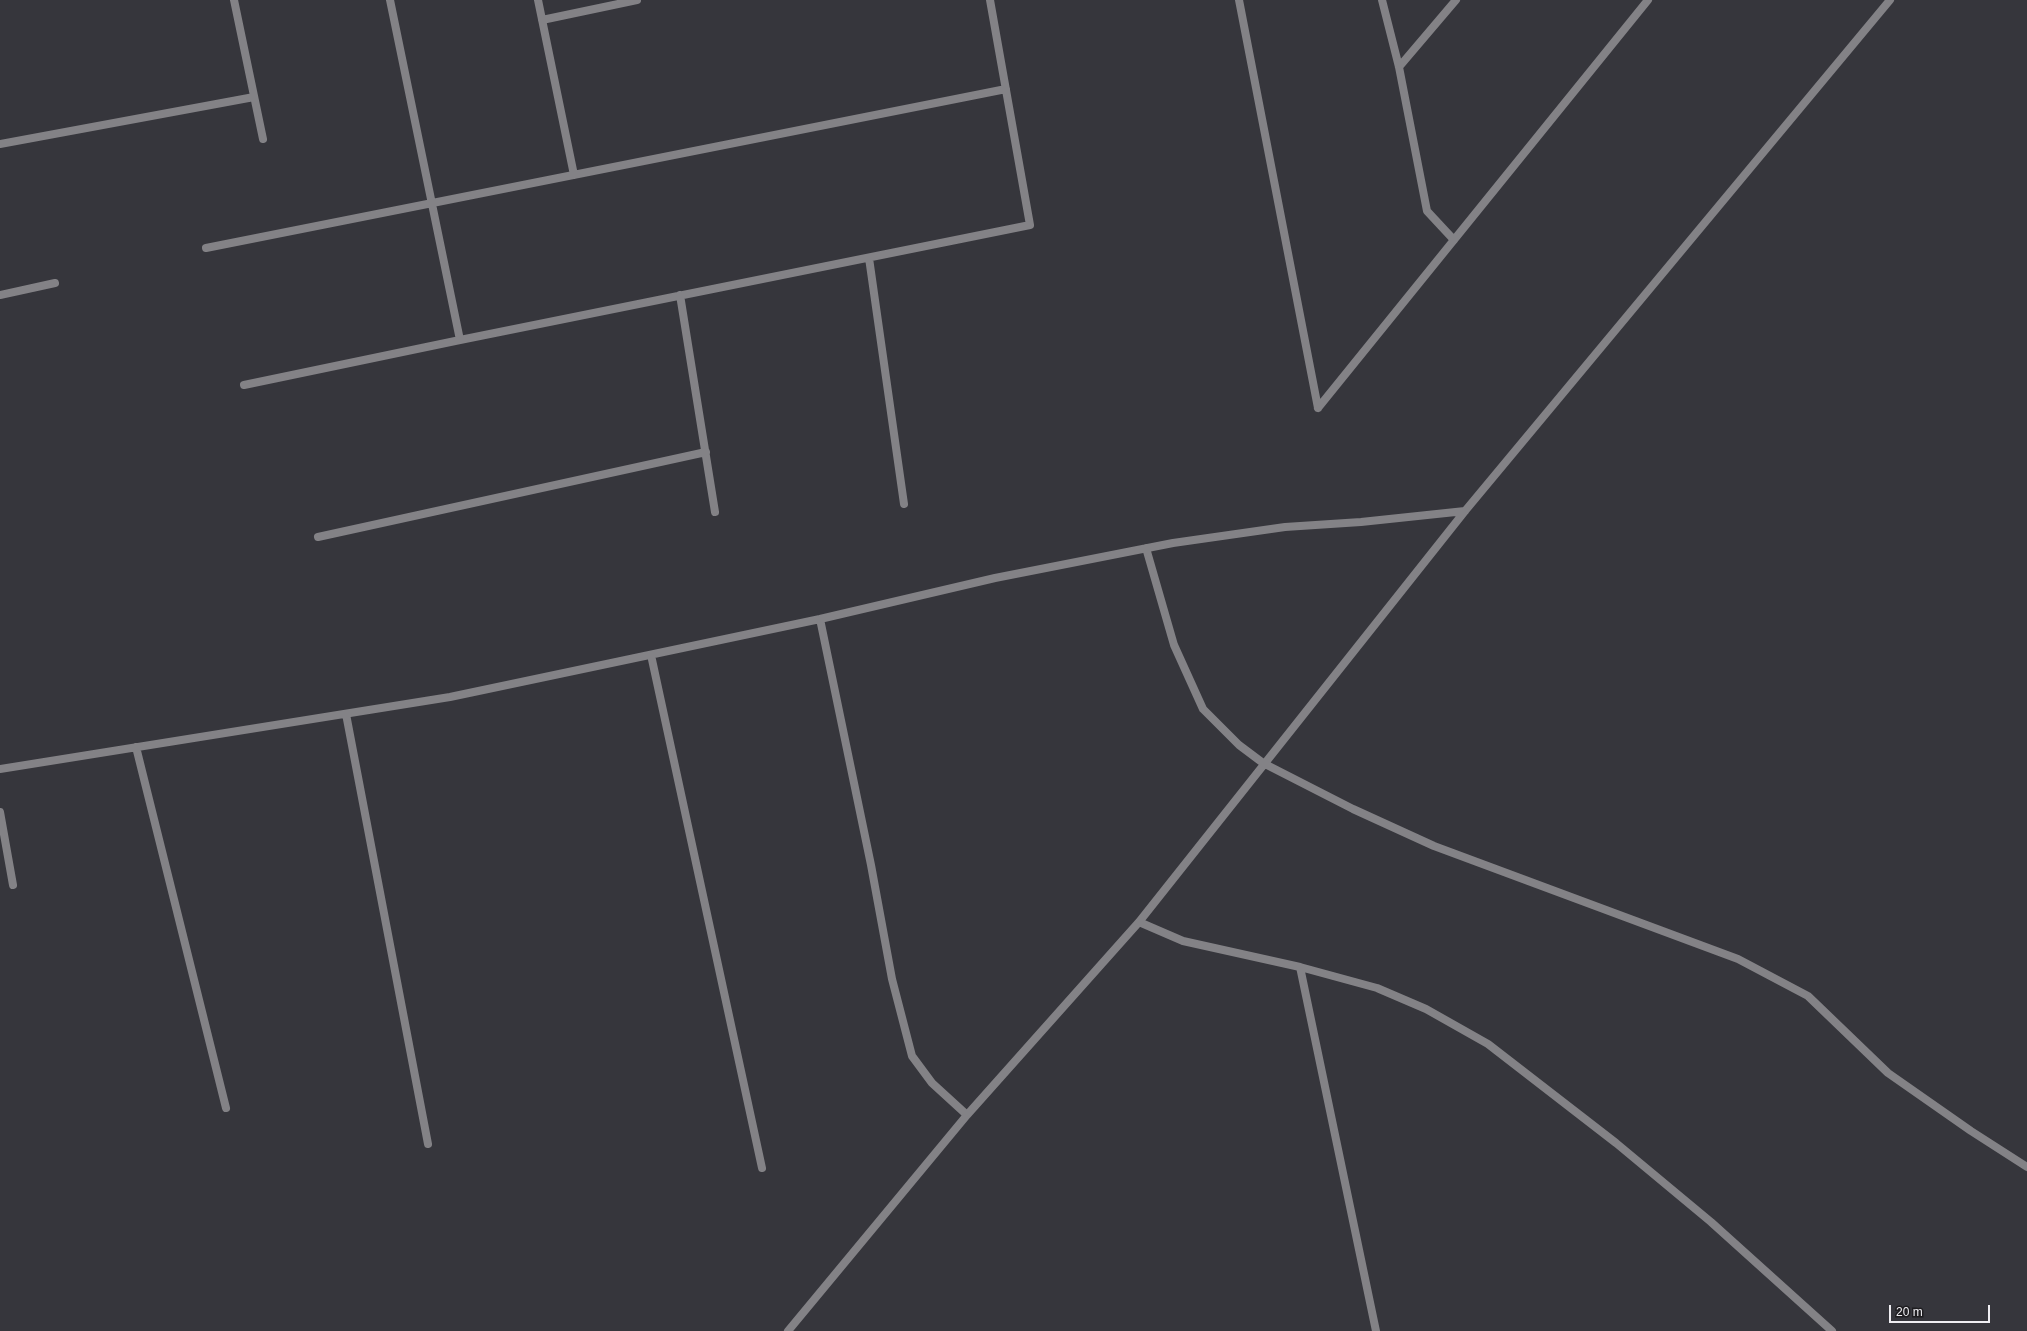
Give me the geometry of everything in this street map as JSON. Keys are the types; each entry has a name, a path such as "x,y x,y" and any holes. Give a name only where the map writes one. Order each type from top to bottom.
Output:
{"street":[{"path":"234,0 263,139"},
{"path":"390,0 460,340"},
{"path":"538,0 574,175"},
{"path":"542,20 637,0"},
{"path":"244,385 680,295 1030,225 990,0"},
{"path":"1239,0 1318,408 1648,0"},
{"path":"1382,0 1399,67 1427,211 1454,240"},
{"path":"1399,67 1456,0"},
{"path":"788,1331 967,1115 1139,922 1263,763 1465,511 1890,0"},
{"path":"206,248 1006,89"},
{"path":"0,144 254,97"},
{"path":"869,258 904,504"},
{"path":"0,295 55,283"},
{"path":"680,295 715,512"},
{"path":"318,537 706,452"},
{"path":"0,769 450,697 820,620 995,578 1173,542 1285,527 1361,522 1465,511"},
{"path":"1146,548 1174,645 1203,709 1239,745 1263,763 1353,809 1434,846 1738,959 1808,996 1888,1073 1970,1131 2027,1167"},
{"path":"820,620 871,865 892,979 912,1056 932,1083 967,1115"},
{"path":"651,655 762,1168"},
{"path":"346,714 428,1144"},
{"path":"136,747 226,1108"},
{"path":"0,812 13,885"},
{"path":"1139,922 1183,940 1300,967 1377,988 1426,1009 1488,1044 1616,1143 1711,1222 1832,1331"},
{"path":"1300,967 1376,1331"}]}
